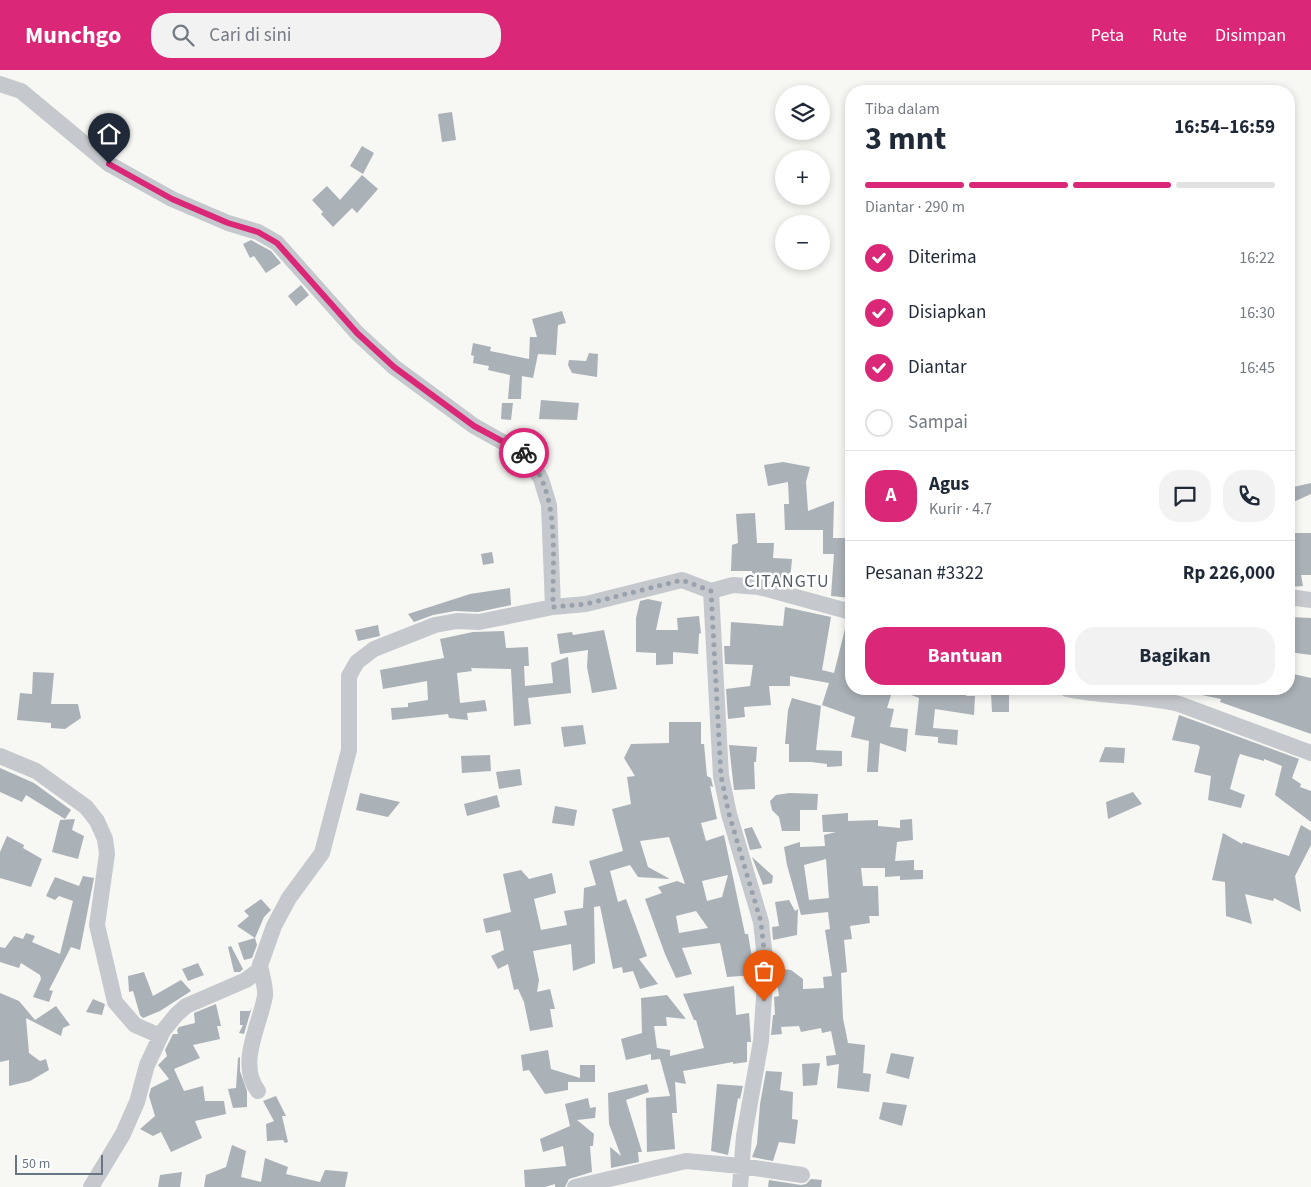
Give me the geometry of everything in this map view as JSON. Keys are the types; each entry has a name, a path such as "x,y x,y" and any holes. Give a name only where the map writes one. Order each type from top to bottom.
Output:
{"street":[{"path":"0,84 21,91 109,164 172,199 228,223 258,232 277,243 357,333 394,367 474,426 526,455 541,479 549,505 553,607"},
{"path":"91,1187 129,1122 137,1102 147,1065 160,1036 176,1015 186,1006 246,980 258,971 274,926 289,898 322,853 349,750 349,676 357,662 374,649 435,625 456,621 479,622 553,607 586,604 682,580 711,591 733,585 759,587 845,610"},
{"path":"711,591 721,776 729,814 761,922 766,968 761,1041 740,1166 740,1187"},
{"path":"1295,598 1311,600"},
{"path":"1100,695 1111,697 1132,695"},
{"path":"1147,695 1179,704 1311,753"},
{"path":"0,756 36,771 86,807 97,821 105,839 107,854 97,925 113,996 122,1013 135,1025 160,1036"},
{"path":"258,1091 252,1084 250,1064 258,1015 265,995 260,964"},
{"path":"575,1187 680,1161 700,1161 802,1175"}],"building":[{"path":"452,112 456,140 442,142 438,114"},
{"path":"362,146 374,153 363,174 350,166"},
{"path":"362,175 378,189 357,213 352,208 333,227 312,200 327,186 340,200"},
{"path":"251,240 271,251 281,263 266,273 254,256 250,258 243,244"},
{"path":"301,285 309,295 296,306 288,296"},
{"path":"562,311 566,323 558,325 556,355 538,354 533,378 522,376 521,399 508,399 510,375 488,370 489,366 473,363 474,356 471,355 473,343 491,347 490,351 529,359 530,337 537,337 532,319"},
{"path":"589,353 598,354 597,377 572,373 568,365 569,360 586,361"},
{"path":"541,400 579,403 577,420 539,419"},
{"path":"502,403 513,403 511,420 501,419"},
{"path":"783,462 810,467 806,482 808,511 834,501 833,538 845,538 845,597 831,596 834,554 823,554 823,530 785,530 784,504 789,504 788,482 768,486 764,465"},
{"path":"1311,483 1311,494 1295,501 1295,487"},
{"path":"755,513 757,543 774,543 773,558 792,559 790,580 752,576 752,571 731,571 732,545 738,543 736,514"},
{"path":"1295,533 1311,533 1311,575 1301,575 1303,586 1295,587"},
{"path":"492,552 494,563 483,565 481,554"},
{"path":"510,588 511,605 478,612 455,611 433,615 414,622 408,614 470,594"},
{"path":"648,599 662,602 656,630 678,630 677,618 699,616 701,633 699,634 698,654 673,652 673,664 656,665 656,653 636,652 636,618 640,601"},
{"path":"785,607 831,617 822,670 834,673 845,629 845,695 891,695 887,708 894,709 890,727 908,729 906,752 880,743 878,772 867,772 869,741 851,737 855,717 822,705 829,683 790,676 790,686 769,686 771,705 744,707 745,717 728,719 726,689 750,686 753,665 725,664 724,646 730,646 731,622 783,626"},
{"path":"1295,617 1311,618 1311,655 1295,653"},
{"path":"378,625 380,636 358,641 355,630"},
{"path":"604,630 617,689 592,693 587,667 588,650 560,654 557,634 572,632 573,635"},
{"path":"504,631 506,648 528,647 529,666 524,666 525,686 553,683 551,663 568,657 571,693 528,698 531,724 514,726 511,669 471,668 472,671 457,673 460,703 485,700 487,711 467,713 468,720 449,718 448,714 392,720 391,708 408,707 408,703 428,700 427,681 383,689 380,670 444,658 440,639 473,632"},
{"path":"33,672 54,673 51,704 78,704 81,718 65,729 51,728 51,723 17,720 20,693 32,694"},
{"path":"1295,674 1311,678 1311,734 1220,702 1221,699 1202,695 1295,695"},
{"path":"911,695 975,696 974,715 935,709 933,728 958,730 957,745 938,743 938,737 915,735 919,698"},
{"path":"991,695 1009,695 1009,712 992,712"},
{"path":"792,698 821,706 816,750 842,751 842,766 827,767 827,764 789,762 789,744 785,744 788,710"},
{"path":"1179,715 1299,759 1292,778 1301,784 1300,787 1311,791 1311,822 1275,795 1282,766 1264,759 1264,761 1240,754 1230,789 1245,795 1241,808 1208,800 1211,776 1194,772 1200,747 1172,740"},
{"path":"669,722 701,722 701,744 704,744 707,776 711,778 713,787 710,786 717,819 701,823 706,841 724,835 745,934 748,934 755,975 727,977 720,943 682,948 692,974 676,978 645,899 662,893 658,887 677,881 685,884 669,837 640,841 648,867 670,879 638,877 630,865 610,871 618,902 626,899 647,956 639,959 658,984 640,989 633,971 623,973 622,967 613,969 600,906 594,907 595,963 573,971 571,944 533,951 539,980 537,992 550,989 555,1009 550,1009 553,1027 530,1031 524,1002 518,989 514,990 508,964 498,969 491,956 504,950 500,930 486,933 483,919 511,912 503,874 521,870 529,879 552,873 556,893 534,899 541,930 567,925 564,911 583,908 584,888 596,885 589,861 623,851 612,809 631,804 627,777 635,776 624,758 631,744 669,743","holes":["728,875 722,897 707,901 702,881","696,911 708,928 679,933 676,916"]},
{"path":"583,725 586,744 564,747 561,727"},
{"path":"729,745 757,747 756,762 754,762 755,789 734,790"},
{"path":"1105,747 1125,748 1124,763 1099,762"},
{"path":"490,755 491,771 462,773 461,756"},
{"path":"0,768 34,783 71,810 65,819 26,795 22,802 0,792"},
{"path":"520,769 522,785 499,789 496,772"},
{"path":"1133,792 1142,804 1108,819 1106,802"},
{"path":"360,793 400,802 388,817 356,810"},
{"path":"790,793 818,794 817,810 800,810 800,831 782,831 779,817 772,810 770,801 776,795"},
{"path":"497,795 500,807 467,816 464,804"},
{"path":"555,806 577,810 574,826 552,823"},
{"path":"848,813 848,821 878,820 878,826 900,828 900,820 912,819 913,840 897,842 895,861 914,860 914,870 923,870 923,879 900,880 900,876 885,877 885,868 861,868 863,886 878,886 879,916 869,916 870,923 850,926 852,939 844,940 847,972 841,973 843,1018 848,1043 865,1045 863,1073 871,1074 869,1092 837,1088 839,1064 827,1066 826,1056 836,1055 831,1031 822,1033 821,1028 801,1032 799,1026 781,1027 782,1034 771,1035 773,1015 775,1015 774,997 779,996 776,975 781,969 791,970 803,979 803,989 824,988 823,977 832,976 825,930 830,929 828,912 801,915 784,847 800,842 800,847 825,846 824,835 836,832 823,832 822,815","holes":["826,859 829,898 809,900 804,865"]},
{"path":"75,819 72,830 84,836 78,859 52,852 60,820"},
{"path":"1301,825 1311,831 1311,845 1295,876 1301,912 1274,898 1273,901 1245,894 1252,924 1226,916 1225,882 1212,880 1223,833 1242,844 1243,842 1289,856"},
{"path":"752,827 762,848 750,850 744,829"},
{"path":"7,836 24,845 23,848 42,859 31,887 0,878 0,852"},
{"path":"752,857 773,876 772,883 763,885"},
{"path":"83,876 94,878 80,950 71,947 49,990 53,991 49,1002 33,997 41,979 40,975 21,963 19,968 0,962 0,947 5,948 14,936 23,939 26,933 35,936 32,942 60,954 73,901 59,896 55,900 46,896 55,877 79,886"},
{"path":"261,899 271,910 264,917 255,938 237,926 249,916 244,911"},
{"path":"789,900 795,911 798,909 797,935 773,940 772,927 779,926 775,902"},
{"path":"255,938 257,945 252,958 244,960 238,943"},
{"path":"231,946 243,969 240,972 234,972 228,947"},
{"path":"198,963 204,975 188,981 182,969"},
{"path":"144,972 153,996 181,980 191,991 160,1011 143,1018 140,1015 133,991 129,992 128,976"},
{"path":"734,986 736,1015 749,1013 751,1042 747,1042 747,1062 733,1064 733,1062 683,1071 686,1084 675,1082 677,1113 672,1113 675,1149 647,1152 646,1098 670,1096 660,1059 651,1060 651,1054 626,1060 621,1039 642,1033 641,998 667,995 686,1019 666,1017 667,1026 654,1026 657,1048 670,1050 670,1056 704,1048 696,1020 694,1020 683,994"},
{"path":"0,993 19,1001 35,1020 56,1006 70,1025 63,1028 61,1036 26,1018 29,1053 40,1061 46,1059 49,1070 30,1081 9,1086 9,1060 0,1062"},
{"path":"93,999 105,1004 102,1015 86,1012"},
{"path":"216,1004 221,1026 217,1026 220,1039 193,1045 200,1058 174,1069 184,1091 203,1086 205,1101 224,1101 226,1114 195,1121 202,1138 171,1152 161,1132 153,1136 140,1129 155,1116 149,1096 151,1088 169,1079 158,1065 167,1056 165,1050 173,1034 178,1034 177,1030 179,1027 195,1023 194,1013"},
{"path":"252,1007 244,1034 239,1033 243,1025 240,1025 240,1011 250,1011"},
{"path":"548,1050 551,1069 580,1078 580,1065 595,1065 595,1082 568,1082 568,1090 545,1094 529,1070 523,1071 521,1055"},
{"path":"891,1053 914,1057 909,1079 886,1073"},
{"path":"240,1057 240,1071 247,1091 247,1107 233,1108 228,1089 236,1088 238,1058"},
{"path":"820,1063 817,1085 803,1086 802,1064"},
{"path":"766,1071 782,1072 780,1090 793,1092 792,1119 798,1120 795,1144 779,1142 773,1161 752,1157 757,1144 760,1104"},
{"path":"647,1084 649,1092 626,1100 642,1152 638,1152 639,1162 611,1168 610,1147 621,1156 609,1124 608,1093"},
{"path":"717,1084 743,1086 740,1099 738,1098 728,1155 711,1151"},
{"path":"276,1096 286,1116 282,1116 288,1142 285,1143 283,1140 267,1141 266,1124 274,1121 263,1101"},
{"path":"588,1098 590,1108 596,1107 595,1118 577,1120 594,1134 593,1146 590,1146 592,1172 569,1179 565,1187 555,1187 555,1184 545,1187 525,1187 524,1170 566,1166 563,1146 543,1152 540,1139 570,1126 565,1104"},
{"path":"883,1102 907,1105 902,1126 879,1119"},
{"path":"232,1145 246,1151 241,1177 261,1182 265,1158 288,1167 286,1174 320,1182 325,1170 348,1172 345,1187 204,1187 206,1175 226,1167"},
{"path":"182,1172 180,1187 158,1187 160,1175"},
{"path":"811,1179 822,1180 821,1187 768,1187 769,1180 801,1185 806,1184"}],"way so far":[{"path":"524,453 541,479 549,505 553,607 586,604 639,589 682,580 711,591 721,776 729,814 761,922 766,968 764,1001"}],"district":[{"name":"CITANGTU","path":"787,581"}],"route":[{"path":"109,164 172,199 228,223 258,232 277,243 357,333 394,367 474,426 524,453"}]}
